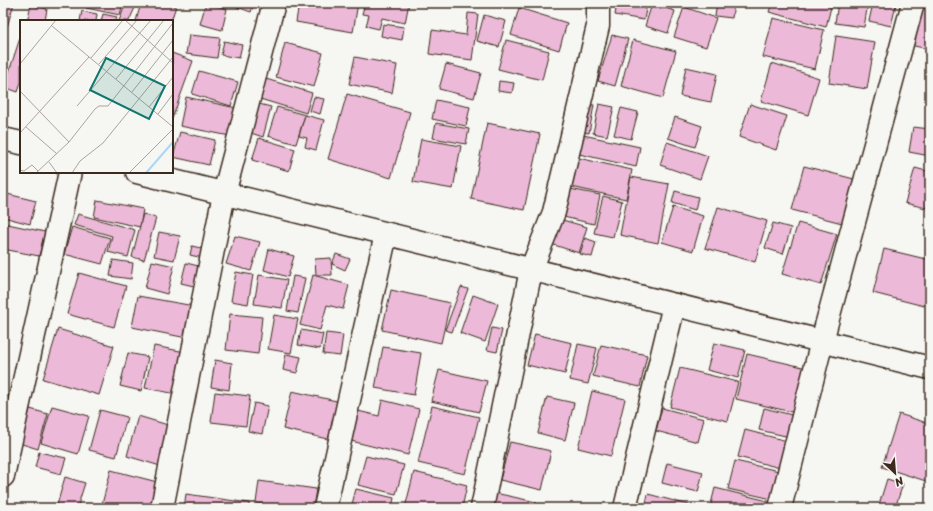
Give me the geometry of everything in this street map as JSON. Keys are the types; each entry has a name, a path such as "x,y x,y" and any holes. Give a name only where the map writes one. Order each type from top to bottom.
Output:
{"street":[{"path":"162,508 224,194 274,3"},
{"path":"482,508 531,270 554,212 598,26 598,3"},
{"path":"780,508 822,341 913,3"},
{"path":"3,139 20,143"},
{"path":"3,476 70,173"},
{"path":"141,173 930,368"},
{"path":"325,508 386,234"},
{"path":"625,508 674,305"}],"building":[{"path":"3,3 14,3 7,27 3,26"},
{"path":"87,3 123,3 120,15 86,8"},
{"path":"126,3 137,3 129,20 119,20"},
{"path":"141,3 166,3 176,6 171,20 136,20"},
{"path":"206,3 227,9 222,30 200,24"},
{"path":"226,3 254,3 251,12"},
{"path":"299,3 358,3 353,32 296,22"},
{"path":"365,3 409,3 405,23 382,18 379,29 366,26 369,15 362,14"},
{"path":"617,3 647,3 644,20 615,15"},
{"path":"717,3 734,3 732,18 715,16"},
{"path":"772,3 832,3 826,27 769,12"},
{"path":"838,3 868,3 864,27 835,23"},
{"path":"873,3 887,3 896,5 891,26 869,21"},
{"path":"652,4 675,11 668,33 645,26"},
{"path":"31,5 47,9 45,20 27,20"},
{"path":"921,5 930,7 930,41 928,49 910,45"},
{"path":"684,7 716,18 706,47 674,37"},
{"path":"519,8 567,23 559,50 511,35"},
{"path":"82,11 97,14 96,20 80,20"},
{"path":"468,13 478,14 472,60 429,54 432,30 466,35"},
{"path":"103,14 117,17 116,20 101,20"},
{"path":"484,15 506,21 499,47 477,41"},
{"path":"773,18 824,30 815,69 763,57"},
{"path":"383,24 404,27 402,40 381,36"},
{"path":"189,35 220,38 217,58 186,54"},
{"path":"612,35 628,39 615,86 598,81"},
{"path":"836,36 875,42 867,89 829,83"},
{"path":"20,38 20,85 18,92 4,87"},
{"path":"506,40 549,51 542,80 498,69"},
{"path":"633,40 676,51 663,98 621,86"},
{"path":"224,41 242,45 239,58 221,55"},
{"path":"285,43 323,53 314,87 276,77"},
{"path":"173,53 193,61 173,116"},
{"path":"355,57 397,65 392,93 349,84"},
{"path":"772,63 819,78 808,115 761,101"},
{"path":"446,64 481,73 474,98 439,89"},
{"path":"686,67 717,74 711,102 680,96"},
{"path":"199,71 238,82 231,106 192,94"},
{"path":"266,79 312,93 306,113 260,99"},
{"path":"499,81 514,83 512,93 498,91"},
{"path":"347,94 410,112 391,178 328,159"},
{"path":"186,97 241,109 235,137 180,126"},
{"path":"314,97 324,99 320,114 310,111"},
{"path":"436,100 470,107 466,126 432,119"},
{"path":"583,103 594,105 589,133 578,131"},
{"path":"259,104 271,107 263,137 251,133"},
{"path":"599,104 614,107 607,136 593,133"},
{"path":"750,104 787,116 776,150 739,137"},
{"path":"277,107 305,115 296,144 268,136"},
{"path":"621,108 638,112 631,139 614,135"},
{"path":"305,115 324,120 316,150 305,147 307,138 299,136"},
{"path":"675,117 702,126 695,147 668,138"},
{"path":"436,123 469,129 466,144 433,138"},
{"path":"487,123 540,134 524,210 471,199"},
{"path":"913,127 930,129 930,156 909,152"},
{"path":"180,132 215,140 209,165 173,157"},
{"path":"583,135 640,147 636,167 579,154"},
{"path":"259,138 295,149 289,171 252,160"},
{"path":"421,139 461,146 453,189 413,182"},
{"path":"667,142 708,156 700,179 660,165"},
{"path":"574,157 632,170 626,199 567,186"},
{"path":"804,166 854,179 842,223 792,210"},
{"path":"915,168 930,172 930,193 926,208 905,203"},
{"path":"631,177 669,184 658,243 620,235"},
{"path":"565,188 600,195 594,224 559,216"},
{"path":"675,191 698,197 695,210 672,203"},
{"path":"3,193 36,201 30,224 3,217"},
{"path":"603,196 622,201 613,237 594,233"},
{"path":"97,200 143,209 140,227 94,217"},
{"path":"673,207 703,216 693,251 662,242"},
{"path":"718,207 767,221 755,262 705,248"},
{"path":"78,214 135,230 128,257 108,252 112,236 74,225"},
{"path":"143,214 156,218 144,260 132,257"},
{"path":"559,219 587,227 579,253 551,244"},
{"path":"3,223 45,232 39,256 3,249"},
{"path":"773,223 791,228 783,254 765,248"},
{"path":"798,223 837,234 821,285 782,274"},
{"path":"72,227 110,238 102,264 64,254"},
{"path":"159,232 180,236 174,260 154,256"},
{"path":"235,236 260,242 251,271 226,264"},
{"path":"585,238 596,242 592,257 580,254"},
{"path":"192,246 209,250 207,259 190,255"},
{"path":"269,249 294,256 288,277 264,270"},
{"path":"884,249 930,260 930,283 924,306 873,293"},
{"path":"336,254 350,259 345,270 332,264"},
{"path":"331,258 332,275 316,275 315,259"},
{"path":"113,260 133,263 131,279 110,276"},
{"path":"152,261 174,266 167,294 145,288"},
{"path":"186,263 207,268 202,288 181,283"},
{"path":"236,272 253,275 248,304 231,301"},
{"path":"79,273 126,286 114,327 67,314"},
{"path":"259,275 287,280 282,308 254,304"},
{"path":"313,275 349,285 343,309 327,305 320,330 300,325"},
{"path":"293,276 305,278 298,313 287,311"},
{"path":"461,287 468,289 452,332 445,330"},
{"path":"391,290 450,303 441,343 382,330"},
{"path":"473,295 498,304 485,342 460,333"},
{"path":"138,296 194,306 187,338 132,327"},
{"path":"230,314 262,317 258,354 226,350"},
{"path":"274,315 298,319 291,353 268,349"},
{"path":"492,328 502,330 497,352 487,350"},
{"path":"58,329 114,346 99,395 43,379"},
{"path":"301,330 323,334 320,349 298,345"},
{"path":"326,333 343,335 340,356 323,354"},
{"path":"535,334 572,343 565,374 527,365"},
{"path":"714,343 745,350 738,378 707,370"},
{"path":"578,344 597,348 588,384 570,380"},
{"path":"601,345 647,355 640,387 593,376"},
{"path":"154,346 185,352 177,394 145,388"},
{"path":"383,347 421,353 414,395 375,388"},
{"path":"128,353 148,357 141,391 120,386"},
{"path":"286,354 301,357 297,373 283,370"},
{"path":"747,354 807,368 796,413 736,399"},
{"path":"215,360 232,363 229,390 211,387"},
{"path":"680,368 738,382 728,421 670,407"},
{"path":"439,370 487,381 479,412 431,401"},
{"path":"292,391 341,402 332,440 283,429"},
{"path":"592,391 625,399 611,456 578,448"},
{"path":"215,392 250,396 246,426 211,422"},
{"path":"547,397 574,403 565,440 538,433"},
{"path":"382,400 419,409 408,455 351,441 358,411 379,416"},
{"path":"254,403 268,406 262,434 248,431"},
{"path":"52,406 89,416 78,454 41,443"},
{"path":"432,406 479,417 465,474 418,463"},
{"path":"662,408 704,419 698,442 656,431"},
{"path":"764,408 796,416 790,437 759,430"},
{"path":"30,409 48,414 38,449 19,443"},
{"path":"100,410 127,417 116,457 89,450"},
{"path":"899,414 930,424 926,443 930,444 929,482 882,467"},
{"path":"138,416 178,428 167,468 127,456"},
{"path":"745,430 791,442 784,469 738,457"},
{"path":"510,442 551,451 542,490 500,480"},
{"path":"39,452 66,458 61,474 35,467"},
{"path":"366,456 404,465 396,494 358,485"},
{"path":"735,461 779,471 772,499 728,489"},
{"path":"667,463 703,472 698,492 662,483"},
{"path":"111,470 165,484 158,508 101,508"},
{"path":"414,472 467,485 462,508 405,508"},
{"path":"65,477 85,483 77,508 67,508 57,505"},
{"path":"887,479 903,484 895,508 878,508"},
{"path":"259,481 316,489 313,508 290,508 256,503"},
{"path":"715,488 772,502 770,508 710,508"},
{"path":"356,489 394,498 392,508 351,508"},
{"path":"495,493 536,502 535,508 492,508"},
{"path":"186,494 249,503 249,508 184,508"},
{"path":"648,494 693,506 692,508 645,508"}]}
